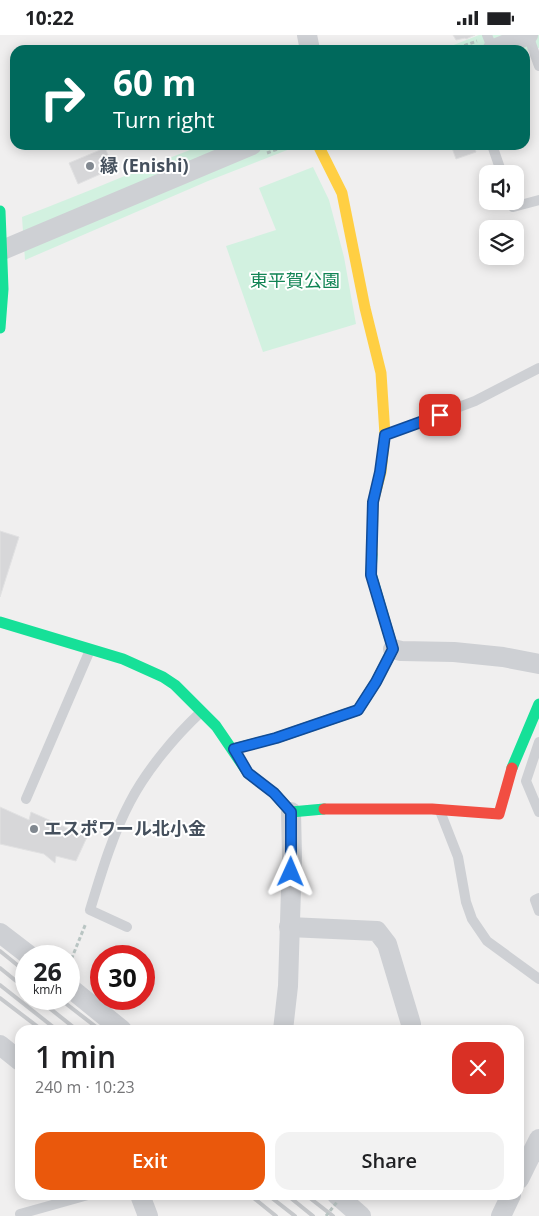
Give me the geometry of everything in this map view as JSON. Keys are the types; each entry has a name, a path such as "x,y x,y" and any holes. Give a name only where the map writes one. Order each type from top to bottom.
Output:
{"street":[{"path":"504,45 528,35"},
{"path":"1,250 240,150"},
{"path":"234,749 276,738 358,710 376,682 393,649 371,575 373,502 380,472 385,435 381,373 364,308 342,193 320,150"},
{"path":"0,211 3,289 0,328"},
{"path":"0,622 123,659 163,677 175,685 216,726 234,749 248,773 274,793 291,812 292,857 286,1025"},
{"path":"393,649 401,651 454,652 502,657 539,664"},
{"path":"291,812 331,809 440,810 499,814 512,769 539,704"},
{"path":"290,927 377,931 387,944 411,1024"},
{"path":"0,933 16,945"},
{"path":"80,996 116,1025"},
{"path":"0,1045 15,1057"},
{"path":"524,1169 539,1139"},
{"path":"142,1200 148,1216"},
{"path":"340,1200 359,1215"},
{"path":"501,1216 509,1200"}],"lane":[{"path":"528,35 539,66"},
{"path":"494,150 499,165"},
{"path":"524,204 539,200"},
{"path":"385,435 475,401 539,368"},
{"path":"26,799 91,649"},
{"path":"127,927 90,910 121,821 131,800 150,772 186,726 202,712"},
{"path":"539,742 526,781 539,812"},
{"path":"440,810 458,857 466,902 472,919 487,941 539,979"},
{"path":"539,898 535,900 539,911"},
{"path":"20,1214 70,1200"},
{"path":"353,1200 359,1215"}],"path":[{"path":"77,945 90,910"},
{"path":"326,1216 336,1200"}],"green space":[{"path":"479,35 539,35 539,48 530,51 530,45 454,45"},
{"path":"190,150 287,150 208,181 25,260 22,217"},
{"name":"東平賀公園","path":"313,167 329,200 344,257 356,324 263,352 226,246 276,230 259,188"}],"building":[{"path":"453,35 475,35 466,39 456,40"},
{"path":"100,150 106,150 114,168 78,184 69,163"},
{"path":"453,150 475,150 476,152 456,159"},
{"path":"0,531 19,537 0,597"},
{"name":"エスポワール北小金","path":"0,807 29,820 31,812 87,837 76,861 56,856 55,863 44,854 0,844"}],"railway":[{"path":"0,951 15,963"},
{"path":"0,968 15,980"},
{"path":"0,985 51,1025"},
{"path":"0,998 35,1025"},
{"path":"52,1010 71,1025"},
{"path":"74,1010 94,1025"},
{"path":"256,1200 276,1216"},
{"path":"274,1200 295,1216"},
{"path":"293,1200 313,1216"},
{"path":"312,1200 333,1216"}],"traffic: fast":[{"path":"0,211 3,289 0,328"},
{"path":"233,749 276,738 358,710 376,682 393,649 371,574 372,554"},
{"path":"0,622 123,659 163,677 175,685 216,726 248,773 274,793 291,812 324,809"},
{"path":"512,768 539,704"}],"traffic: slow":[{"path":"320,150 342,193 365,308 381,373 385,435 381,472 373,502 372,554"}],"traffic: jam":[{"path":"324,809 432,809 499,814 512,768"}],"place":[{"name":"縁 (Enishi)","path":"90,166"},
{"name":"エスポワール北小金","path":"34,829"}],"route":[{"path":"291,872 291,812 274,793 248,773 234,749 276,738 358,710 376,682 393,649 371,575 373,502 380,472 385,435 440,415"}]}
